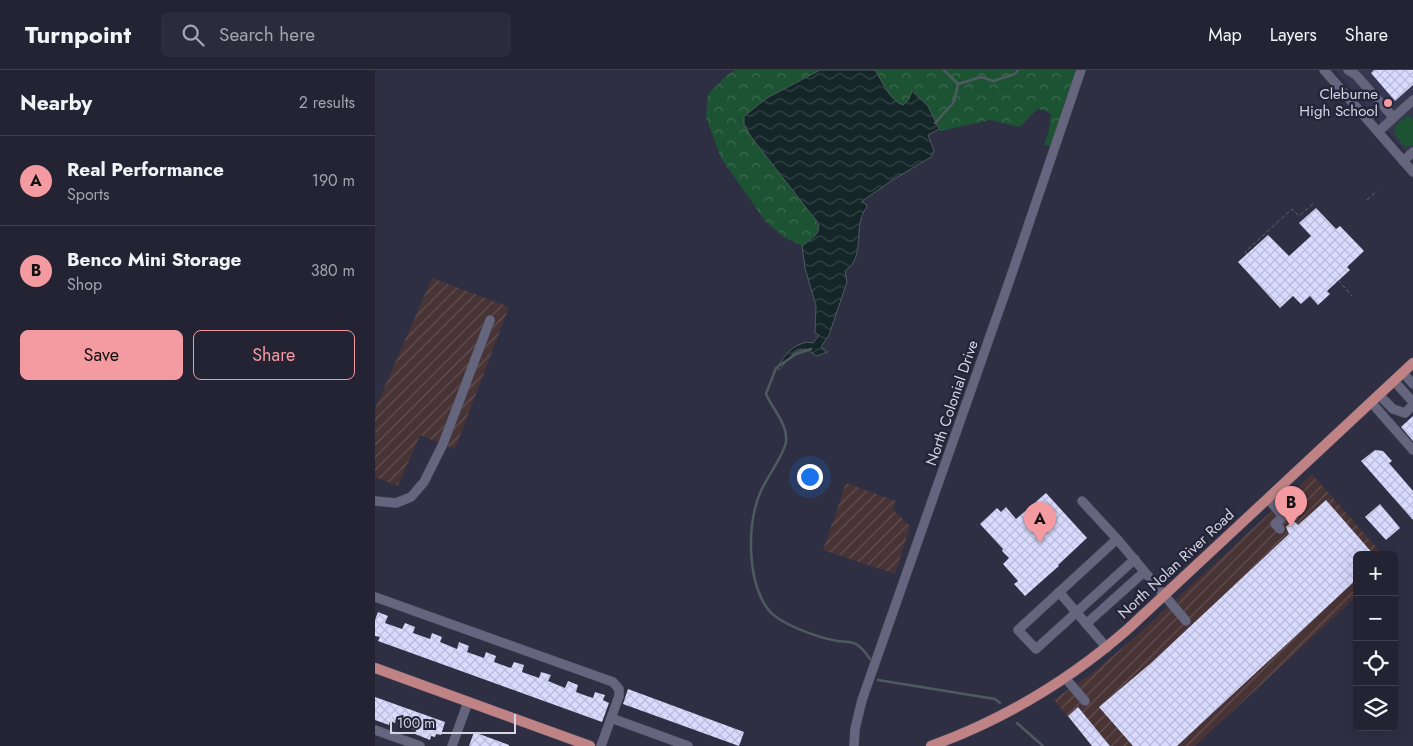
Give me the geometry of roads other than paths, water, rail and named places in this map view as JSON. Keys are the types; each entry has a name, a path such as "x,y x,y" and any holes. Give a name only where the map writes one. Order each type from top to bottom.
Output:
{"main road":[{"name":"North Nolan River Road","path":"931,746 992,722 1029,702 1065,679 1107,648 1413,364"},
{"path":"375,668 590,746"}],"street":[{"name":"North Colonial Drive","path":"854,746 855,729 862,700 1009,282 1081,70"},
{"path":"1337,70 1327,73 1413,172"},
{"path":"1348,70 1356,75 1393,117"},
{"path":"1378,132 1413,100"},
{"path":"1403,161 1413,152"},
{"path":"375,501 396,503 411,498 424,482 443,444 490,320"},
{"path":"1403,373 1413,384"},
{"path":"1375,398 1393,409 1405,413 1413,404 1394,380"},
{"path":"1375,398 1413,450"},
{"path":"1268,499 1283,516"},
{"path":"1082,501 1135,559 1184,620"},
{"path":"1280,530 1275,524 1283,516 1288,512 1295,516"},
{"path":"1117,539 1018,630 1036,650 1135,559"},
{"path":"1086,624 1144,572"},
{"path":"1059,592 1107,648"},
{"path":"375,597 613,682 620,692 601,746"},
{"path":"1065,679 1085,701"},
{"path":"452,746 468,702"},
{"path":"611,718 688,746"},
{"path":"375,730 420,746"}],"water":[{"path":"820,70 875,70 890,95 898,103 903,105 909,99 912,91 928,106 939,129 928,135 934,151 931,157 861,202 866,204 867,207 859,227 858,249 852,264 845,271 847,282 829,335 821,347 828,352 816,356 807,349 802,349 791,356 780,369 777,369 791,350 807,342 813,343 819,335 815,333 816,306 805,268 802,246 818,232 819,228 816,219 752,138 744,125 744,116 767,98"}],"waterway":[{"path":"944,70 958,84 981,77 993,81 1015,74 1018,70"},
{"path":"935,123 954,102 958,84"},
{"path":"811,349 796,354 776,368 766,394 785,429 786,442 782,454 760,493 756,506 751,536 753,567 760,596 772,614 789,625 810,633 858,645 870,659"},
{"path":"878,680 995,699 1000,703"},
{"path":"1017,723 1043,746"}],"place":[{"name":"Cleburne High School","path":"1388,103"},
{"name":"Benco Mini Storage","path":"1291,527"},
{"name":"Real Performance","path":"1040,543"}]}
